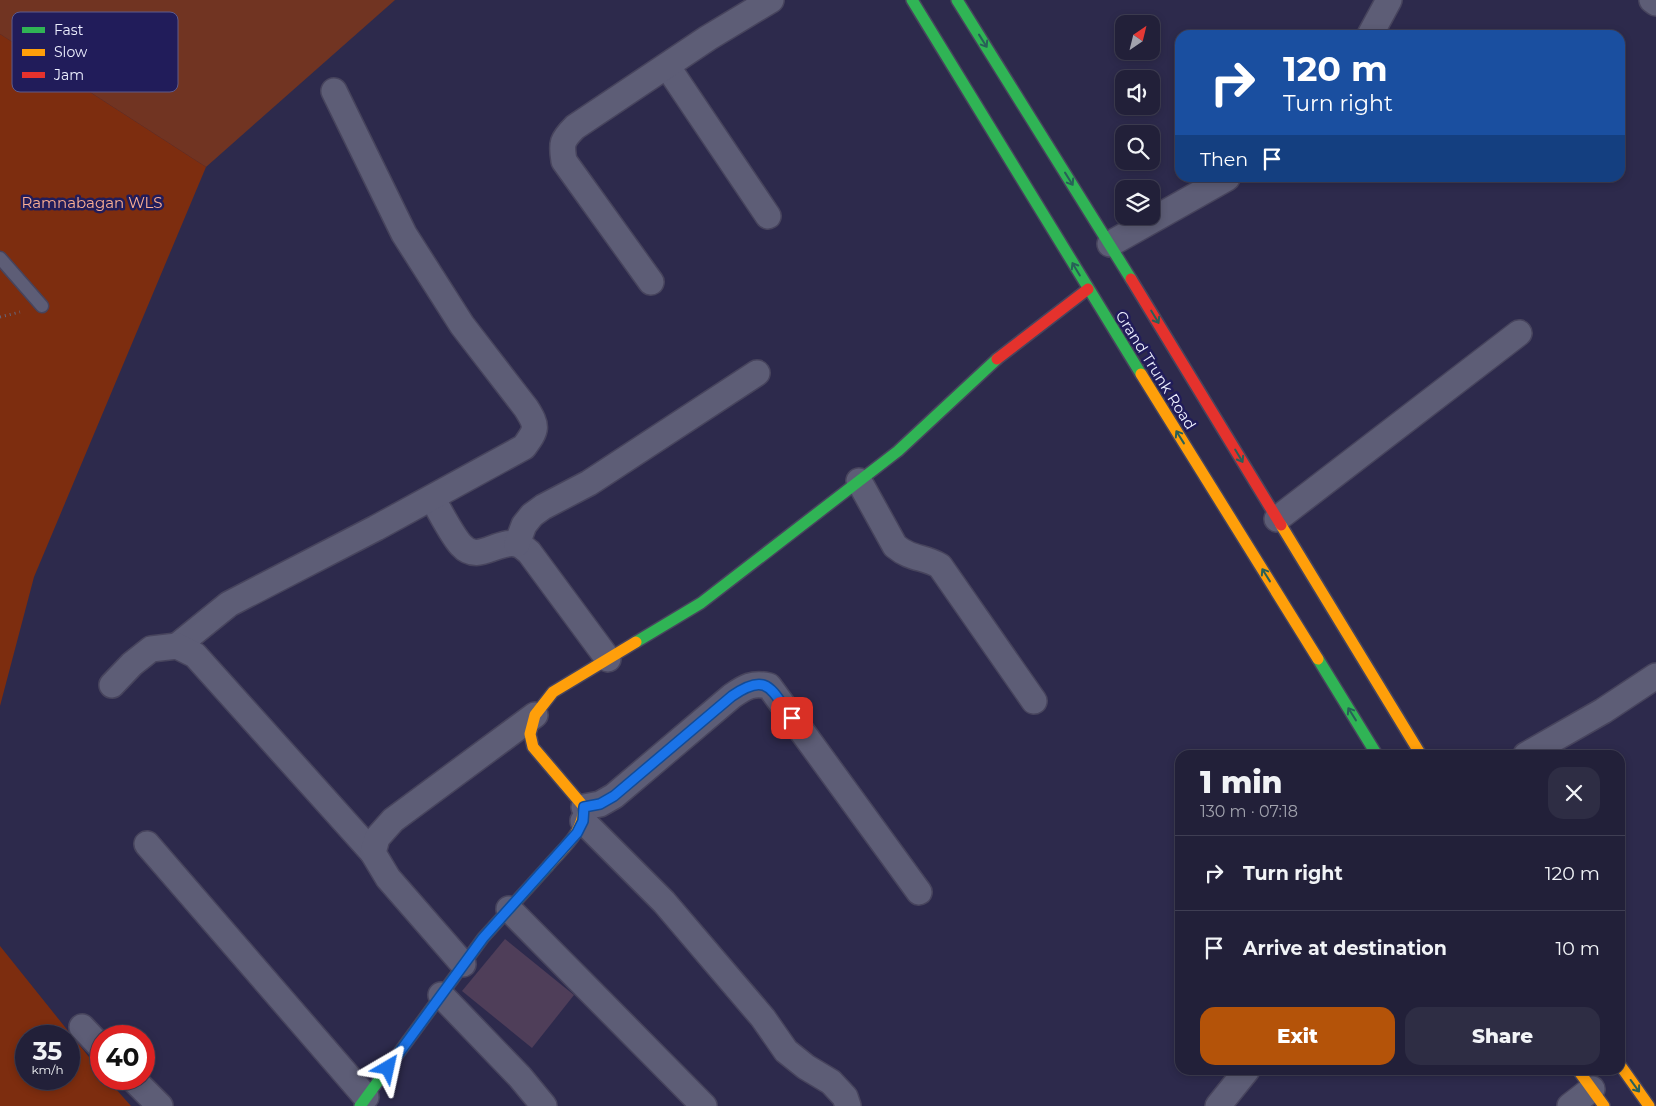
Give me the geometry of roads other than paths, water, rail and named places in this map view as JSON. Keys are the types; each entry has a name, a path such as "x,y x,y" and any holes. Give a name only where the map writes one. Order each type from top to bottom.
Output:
{"main road":[{"name":"Grand Trunk Road","path":"912,0 1088,289 1374,750"},
{"name":"Grand Trunk Road","path":"957,0 1110,244 1418,750"},
{"path":"363,1102 483,938 577,833 583,814 534,747 530,734 535,716 553,692 701,603 898,451 987,367 1088,289"},
{"path":"1625,1072 1649,1106"}],"street":[{"path":"651,282 564,161 562,148 564,138 575,127 771,0"},
{"path":"1373,30 1389,0"},
{"path":"1652,0 1656,3"},
{"path":"667,66 768,216"},
{"path":"112,686 132,664 150,649 177,646 229,604 376,528 524,447 534,433 534,421 526,408 462,324 404,234 334,91"},
{"path":"1110,244 1220,182"},
{"path":"1277,519 1519,333"},
{"path":"517,544 524,525 532,515 543,507 589,483 757,373"},
{"path":"859,481 896,546 904,554 940,566 1034,701"},
{"path":"432,498 460,545 469,552 481,553 506,544 517,544 529,552 608,659"},
{"path":"177,646 195,655 374,853 388,878 464,964"},
{"path":"1535,750 1603,711 1656,676"},
{"path":"848,1106 845,1098 831,1082 806,1067 786,1051 763,1018 664,902 583,814 614,796 732,696 747,686 760,684 769,686 919,892"},
{"path":"374,853 377,838 393,820 535,716"},
{"path":"147,844 363,1102"},
{"path":"509,909 704,1106"},
{"path":"441,995 520,1077 544,1106"},
{"path":"82,1027 90,1035"},
{"path":"1218,1106 1242,1075"},
{"path":"1570,1106 1591,1088"},
{"path":"144,1090 160,1106"}],"lane":[{"path":"0,258 42,306"}],"park label":[{"name":"Ramnabagan WLS","path":"92,202"}]}
